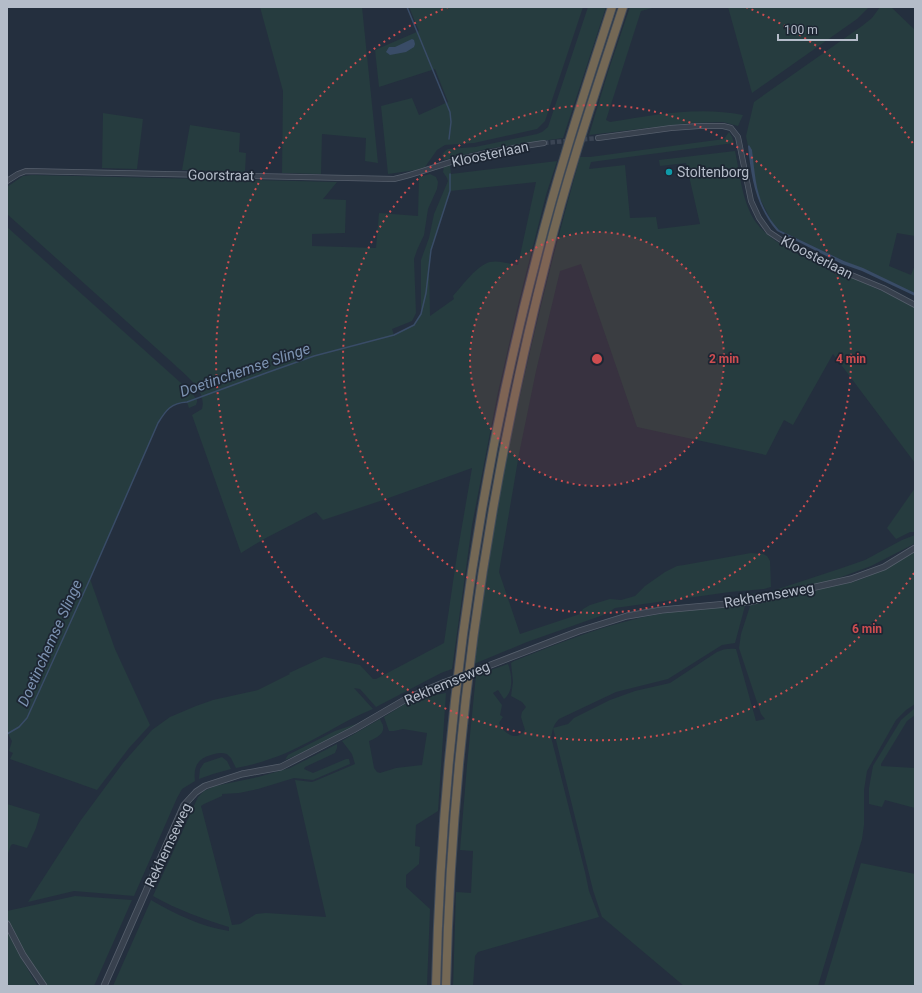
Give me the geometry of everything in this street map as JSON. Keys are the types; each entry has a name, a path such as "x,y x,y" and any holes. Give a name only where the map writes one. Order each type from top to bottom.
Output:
{"highway":[{"path":"436,986 438,903 448,769 467,602 493,451 514,350 537,253 566,151 612,7"},
{"path":"446,986 451,865 458,764 478,602 504,442 547,255 580,138 623,7"}],"street":[{"name":"Kloosterlaan","path":"598,138 671,128 723,126 731,128 738,137 751,201 759,218 769,232 784,242 832,267 883,288 915,306"},
{"name":"Kloosterlaan","path":"436,166 488,152 544,144"},
{"name":"Goorstraat","path":"7,181 26,171 394,179 409,176 436,166"},
{"name":"Rekhemseweg","path":"104,986 184,805 196,792 205,786 223,779 281,767 353,730 408,698 579,631 627,616 662,610 749,602 851,580 884,567 915,548"},
{"path":"7,924 23,955 44,986"}],"green space":[{"path":"260,7 362,7 378,163 365,161 366,138 322,134 321,174 282,173 283,91"},
{"path":"409,7 583,7 545,121 537,129 474,143 445,145 437,150 425,167 416,170 388,174 381,106 412,98 419,115 448,102 435,69 379,87 375,50 419,31"},
{"path":"588,7 606,7 563,138 486,149 444,160 442,155 448,149 475,147 537,134 548,127"},
{"path":"630,7 656,7 641,11 606,120 610,122 676,112 709,111 743,115 738,126 723,122 690,123 589,135"},
{"path":"728,7 869,7 857,19 752,93"},
{"path":"880,7 891,7 915,30 915,236 897,233 889,266 911,275 915,265 915,293 779,230 772,222 758,195 746,136 754,102 862,26 872,18"},
{"path":"103,113 143,119 137,169 102,168"},
{"path":"190,125 240,133 239,152 246,153 245,172 182,170"},
{"path":"729,132 734,143 591,162 589,169 625,165 630,218 656,217 658,229 700,224 686,163 660,166 659,160 735,151 747,205 755,221 762,230 790,250 874,287 915,308 915,463 833,354 793,425 784,420 766,455 637,427 581,264 560,271 536,371 519,454 499,572 520,634 580,614 583,609 590,605 610,599 621,600 635,596 645,586 665,572 677,566 751,553 763,554 767,556 770,561 771,587 615,608 606,614 527,642 474,664 484,592 512,432 539,314 580,157 590,157 724,139"},
{"path":"557,161 546,195 498,392 472,525 452,669 441,673 376,707 360,689 354,688 373,709 297,748 273,758 236,768 231,758 227,754 217,753 203,758 197,764 195,781 182,789 177,798 134,896 74,891 28,902 81,820 123,763 152,730 170,717 213,700 258,690 290,674 289,673 324,657 360,665 373,679 376,679 444,643 472,468 323,520 316,512 264,539 241,553 192,415 202,409 203,402 199,390 175,365 7,214 7,187 23,176 32,175 337,182 323,199 346,200 345,233 312,234 312,246 376,248 379,213 418,216 419,177 430,174 436,177 438,182 437,189 428,209 424,235 414,259 416,313 412,321 392,329 394,335 414,325 421,314 421,260 429,238 434,214 448,181 443,172 444,167 450,165 451,174","holes":["536,182 518,265 497,261 485,264 475,271 465,282 453,296 454,299 430,316 429,264 431,250 450,191"]},
{"path":"7,227 191,392 197,400 196,405 189,408 187,402 173,406 166,411 158,423 90,579 115,649 150,725 129,748 97,790 10,759 13,753 9,751 12,741 7,734"},
{"path":"915,488 915,532 910,532 896,539 887,528"},
{"path":"915,535 915,543 871,566 828,582 787,591 766,593 865,560 902,540"},
{"path":"915,552 915,704 906,710 896,720 867,771 864,790 864,825 862,839 818,986 684,986 602,917 593,890 553,728 568,724 574,718 610,700 635,691 670,683 724,649 736,649 756,721 765,719 761,714 739,648 741,634 751,603 853,582 867,577"},
{"path":"766,593 759,597 746,598 747,594"},
{"path":"745,606 735,643 722,645 668,679 616,692 557,721 551,737 589,891 599,917 478,952 475,956 473,986 453,986 456,892 471,893 473,851 460,850 476,675 508,664 511,687 507,696 504,699 498,690 493,693 502,705 500,715 503,717 499,723 501,727 507,733 518,736 525,730 521,717 522,712 526,707 522,702 511,696 513,682 511,663 514,661 585,634 622,622 680,611"},
{"path":"446,693 438,811 416,825 415,846 420,847 419,864 406,875 406,887 430,909 427,986 113,986 151,900 189,919 229,931 229,927 191,914 153,896 198,797 204,791 215,786 258,777 290,768 337,744 335,753 305,767 304,769 313,773 346,759 349,759 350,764 313,780 294,778 258,789 239,793 222,794 222,796 201,806 232,925 240,924 256,914 266,913 326,917 295,780 312,782 355,764 352,754 342,741 380,719 383,725 381,734 369,741 374,768 377,772 380,773 396,768 422,765 427,733 403,729 389,731 384,717 411,700"},
{"path":"915,708 915,715 907,721 881,766 915,768 915,808 885,800 882,807 869,804 869,788 873,766 901,720"},
{"path":"362,722 325,743 285,760 288,755 335,731"},
{"path":"222,757 227,761 231,769 199,779 200,769 204,763"},
{"path":"7,804 40,814 36,828 27,848 13,844 11,845 7,856"},
{"path":"861,863 915,874 915,986 824,986"},
{"path":"75,896 132,900 94,986 46,986 21,950 11,930 7,911"},
{"path":"7,929 20,956 37,985 36,986 7,986"}],"water":[{"path":"412,39 414,40 415,44 414,47 406,52 390,55 386,52 389,47 395,47"},
{"path":"749,145 752,150 756,183 761,202 771,220 779,230 915,293 915,296 862,271 842,264 777,231 770,222 759,202 751,169"}],"waterway":[{"path":"407,7 450,112 451,122 449,139"},
{"name":"Doetinchemse Slinge","path":"7,734 19,727 27,718 158,423 164,414 177,404 187,402 314,356 394,335 414,325 421,314 426,293 431,250 450,191 450,174"}],"tunnel":[{"path":"544,143 598,138"}],"place":[{"name":"Stoltenborg","path":"669,172"}]}
